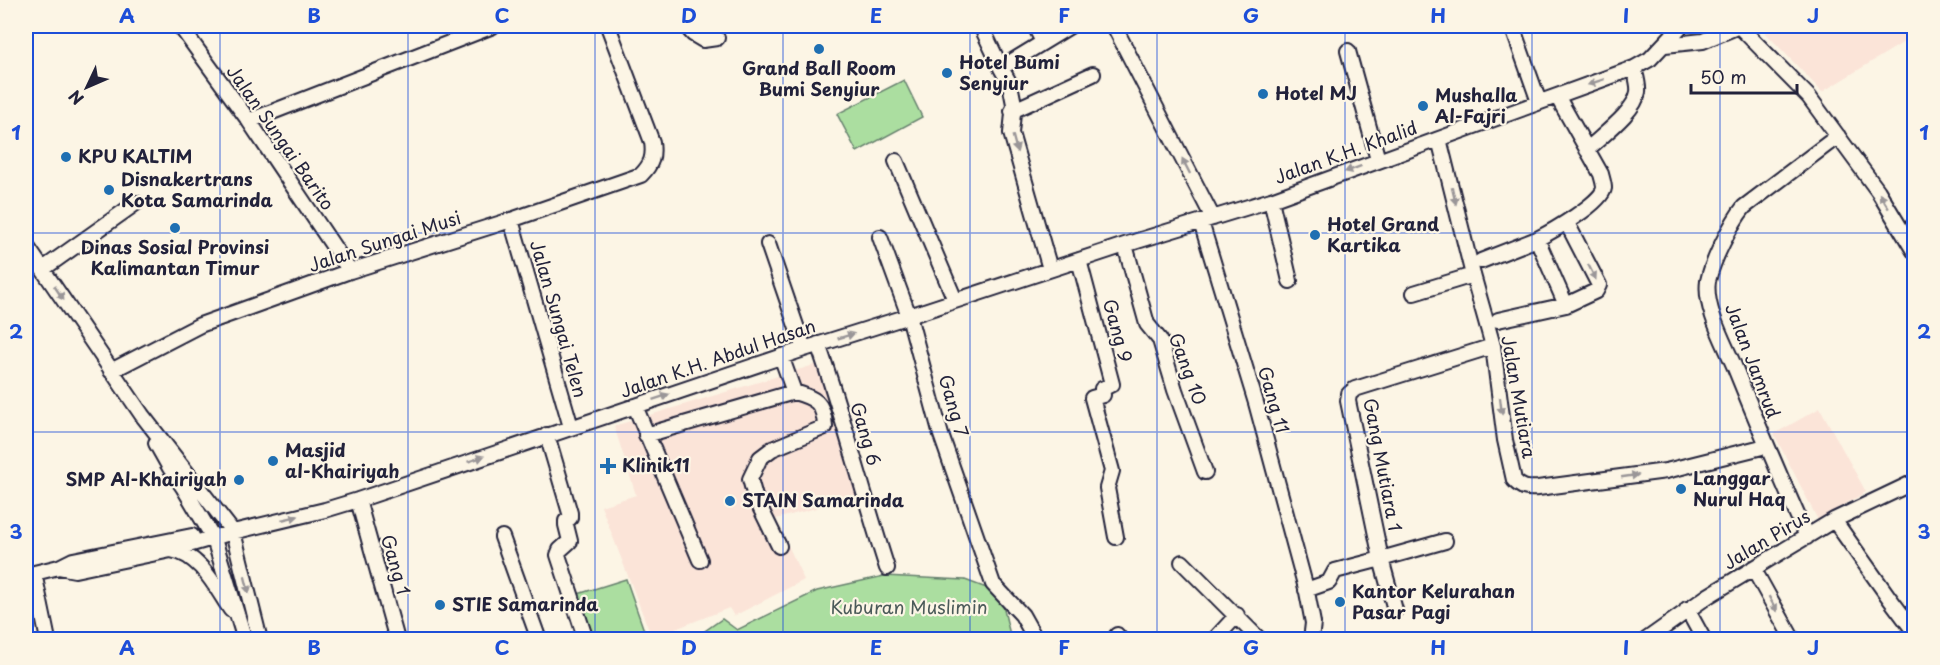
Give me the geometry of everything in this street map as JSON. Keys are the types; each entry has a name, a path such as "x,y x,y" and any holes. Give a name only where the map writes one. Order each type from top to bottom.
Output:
{"street":[{"name":"Jalan Sungai Barito","path":"180,26 249,121 350,271"},
{"path":"249,121 493,26"},
{"name":"Jalan Sungai Musi","path":"111,371 200,325 350,271 511,220 641,175 650,166 654,154 652,142 608,26"},
{"path":"686,26 703,40 717,38"},
{"path":"981,26 1010,84 1014,104 1011,133 1050,269"},
{"path":"1035,26 1043,42"},
{"path":"1001,68 1070,26"},
{"name":"Gang 11","path":"1113,26 1207,220 1306,590"},
{"path":"1512,26 1539,102"},
{"name":"Jalan K.H. Khalid","path":"1207,220 1271,200 1634,68 1650,59 1681,26"},
{"path":"1665,45 1703,41 1739,26 1809,97 1878,191 1914,250"},
{"path":"1348,51 1378,160"},
{"path":"1587,150 1628,112 1635,102 1638,91 1634,68"},
{"path":"1012,111 1093,74"},
{"path":"1481,261 1537,239 1567,223 1601,195 1604,187 1601,174 1557,96"},
{"name":"Jalan Jamrud","path":"1807,537 1766,446 1711,310 1708,282 1736,217 1744,207 1838,136"},
{"name":"Jalan Mutiara","path":"1439,139 1493,346 1505,440 1514,480 1523,488 1538,488 1666,471 1766,446"},
{"path":"896,161 955,300"},
{"path":"1271,200 1290,281"},
{"path":"42,269 136,203"},
{"name":"Jalan Sungai Telen","path":"511,220 571,427"},
{"name":"Jalan K.H. Abdul Hasan","path":"212,535 325,510 358,500 811,346 1207,220"},
{"path":"1498,320 1566,305 1596,291 1599,285 1567,223"},
{"name":"Gang 7","path":"880,237 909,316 941,435 993,584 1022,615 1036,639"},
{"path":"1537,239 1566,305"},
{"name":"Gang 6","path":"768,244 811,346 833,387 864,499 887,568"},
{"path":"26,245 142,415 233,532 260,639"},
{"name":"Gang 10","path":"1125,245 1147,324 1160,340 1175,390 1205,472"},
{"name":"Gang 9","path":"1079,260 1112,384 1102,389 1102,395 1092,398 1112,471 1107,488 1116,537"},
{"path":"1414,293 1473,275"},
{"name":"Gang Mutiara 1","path":"1306,590 1329,582 1335,571 1382,559 1348,400 1349,394 1355,389 1493,346"},
{"path":"781,356 794,392"},
{"path":"646,435 794,392 817,400 826,424 822,429 772,448 760,458 750,479 750,486 779,546"},
{"path":"635,406 700,560"},
{"path":"142,415 170,468 212,535 245,639"},
{"path":"547,435 570,513 566,525 570,541 558,555 586,639"},
{"name":"Jalan Pirus","path":"1646,639 1687,609 1834,520 1914,482"},
{"name":"Gang 1","path":"358,500 397,639"},
{"path":"1834,520 1914,631"},
{"path":"59,567 75,570 171,550 212,535"},
{"path":"48,639 30,574 59,567 73,560 212,535"},
{"path":"502,537 539,639"},
{"path":"1395,610 1382,559 1445,541"},
{"path":"171,550 184,553 202,568 241,624"},
{"path":"1182,562 1260,639"},
{"path":"1753,568 1793,639"},
{"path":"1306,590 1313,623 1311,639"},
{"path":"1687,609 1704,639"},
{"path":"1214,639 1237,615"}],"shaded area":[{"path":"1759,26 1914,26 1914,36 1822,92"},
{"name":"STAIN Samarinda","path":"824,362 863,495 776,519 804,580 734,616 729,608 652,638 601,506 636,495 614,426"},
{"path":"1820,408 1866,492 1818,520 1774,434"}],"green space":[{"path":"904,80 922,117 857,152 837,114"},
{"name":"Kuburan Muslimin","path":"884,576 965,580 1000,593 1011,639 692,640 722,619 737,630 817,591"},
{"path":"626,579 647,639 594,639 578,594"}],"place":[{"name":"Grand Ball Room Bumi Senyiur","path":"819,49"},
{"name":"Hotel Bumi Senyiur","path":"947,73"},
{"name":"Hotel MJ","path":"1263,94"},
{"name":"Mushalla Al-Fajri","path":"1423,106"},
{"name":"KPU KALTIM","path":"66,157"},
{"name":"Disnakertrans Kota Samarinda","path":"109,190"},
{"name":"Dinas Sosial Provinsi Kalimantan Timur","path":"175,228"},
{"name":"Hotel Grand Kartika","path":"1315,235"},
{"name":"Masjid al-Khairiyah","path":"273,461"},
{"name":"Klinik11","path":"608,466"},
{"name":"SMP Al-Khairiyah","path":"239,480"},
{"name":"Langgar Nurul Haq","path":"1681,489"},
{"name":"STAIN Samarinda","path":"730,501"},
{"name":"Kantor Kelurahan Pasar Pagi","path":"1340,602"},
{"name":"STIE Samarinda","path":"440,605"}]}
